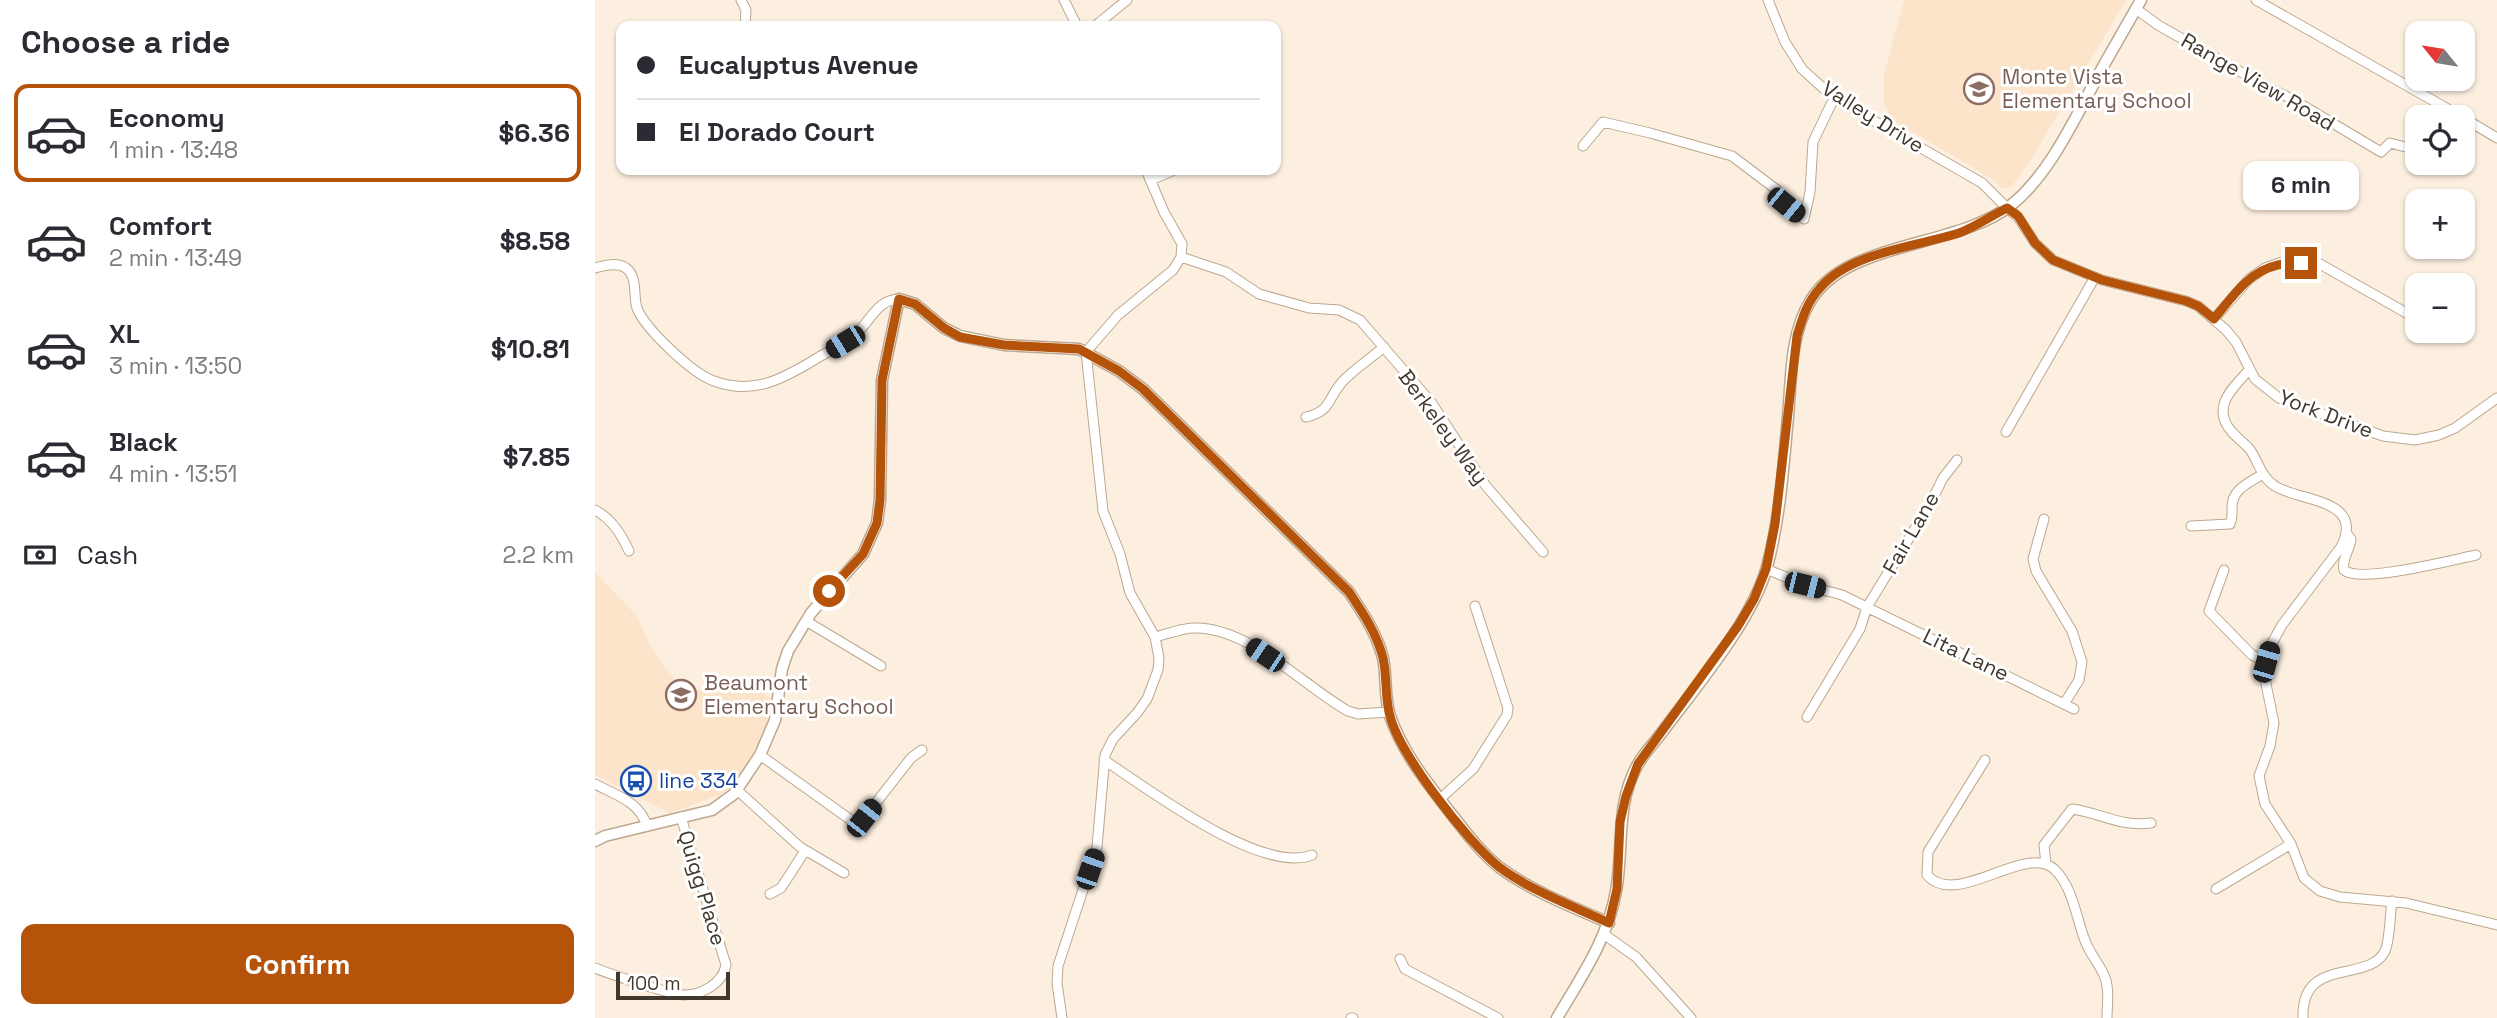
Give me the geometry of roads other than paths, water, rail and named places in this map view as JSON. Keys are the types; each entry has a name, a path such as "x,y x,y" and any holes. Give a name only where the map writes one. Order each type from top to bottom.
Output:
{"main road":[{"path":"1557,1018 1605,935 1609,923 1617,889 1620,822 1638,764 1738,626 1754,599 1766,569 1775,524 1797,336 1811,300 1820,287 1841,270 1866,259 1961,232 2007,208 2030,188 2048,163 2139,4"},
{"path":"595,841 605,836 712,810 737,790 760,755 775,720 783,663 806,621 863,554 877,523 880,500 882,380 899,299 915,304 944,328 960,337 1004,345 1073,347 1119,371 1143,389 1349,592 1367,618 1378,644 1383,660 1389,712 1399,739 1414,765 1480,849 1500,867 1523,881 1609,923"}],"street":[{"path":"741,0 746,10 745,21"},
{"path":"1065,0 1075,21"},
{"path":"1101,21 1127,0"},
{"name":"Valley Drive","path":"1768,0 1785,42 1802,69 1834,97 1982,183 2007,208"},
{"path":"2256,0 2441,105"},
{"name":"Range View Road","path":"2139,4 2169,31 2381,152 2390,143 2405,147"},
{"path":"1583,146 1603,122 1732,156 1777,190 1786,205 1804,219 1810,192 1813,142 1834,97"},
{"path":"2475,125 2497,138"},
{"path":"1062,1018 1057,983 1058,966 1097,847 1107,747 1141,708 1154,684 1159,658 1155,637 1130,593 1120,554 1103,511 1086,352 1118,315 1173,270 1181,257 1182,244 1164,212 1148,175"},
{"path":"1151,180 1162,175"},
{"name":"York Drive","path":"2007,208 2018,216 2035,243 2053,260 2095,277 2198,306 2236,342 2262,386 2279,398 2383,436 2415,440 2439,435 2455,428 2497,398"},
{"name":"Berkeley Way","path":"1181,257 1226,272 1259,294 1309,308 1339,310 1360,320 1431,402 1486,486 1542,552"},
{"path":"2214,319 2249,279 2265,268 2283,262 2320,264 2405,312"},
{"path":"595,268 612,264 627,269 633,280 638,309 647,324 693,371 715,382 733,386 760,387 789,375 855,335 883,303 899,299"},
{"path":"2007,432 2095,277"},
{"path":"1306,417 1324,411 1333,393 1344,380 1384,348"},
{"path":"2250,369 2226,395 2223,415 2229,429 2251,451 2263,474 2277,488 2332,506 2341,514 2345,532 2341,547 2282,625 2271,645 2266,662 2266,684 2274,723 2270,746 2259,776 2265,804 2291,845 2304,878 2320,891 2340,897 2392,901 2497,925"},
{"name":"Fair Lane","path":"1867,607 1943,478 1957,460"},
{"path":"2190,526 2229,524 2233,518 2232,497 2235,492 2263,474"},
{"path":"595,510 604,514 619,531 629,551"},
{"path":"2044,519 2033,559 2036,571 2072,631 2082,662 2079,680 2064,704"},
{"path":"2345,532 2351,539 2351,545 2343,566 2344,570 2352,575 2364,576 2476,555"},
{"name":"Lita Lane","path":"1766,569 1805,585 1842,595 2074,709"},
{"path":"2224,570 2209,611 2252,655 2266,662"},
{"path":"1440,799 1473,769 1503,723 1508,708 1475,606"},
{"path":"1807,717 1860,629 1867,607"},
{"path":"806,621 881,666"},
{"path":"1155,637 1192,628 1230,634 1348,711 1357,714 1389,712"},
{"path":"760,755 855,823 864,818 911,758 922,750"},
{"path":"1104,760 1214,832 1285,858 1304,859 1312,855"},
{"path":"1985,760 1928,852 1927,874 1939,884 1960,885 2007,869 2039,863 2053,869 2065,883 2087,947 2104,974 2108,994 2107,1018"},
{"path":"595,784 641,810 647,826"},
{"path":"737,790 805,851 844,873"},
{"path":"2046,864 2044,845 2072,809 2087,811 2125,824 2151,823"},
{"name":"Quigg Place","path":"595,968 685,995 711,987 725,971 724,959 681,817"},
{"path":"2216,889 2291,845"},
{"path":"770,894 781,888 805,851"},
{"path":"2303,1018 2308,991 2315,984 2324,978 2375,962 2385,950 2392,901"},
{"path":"1605,935 1636,957 1691,1018"},
{"path":"1400,959 1405,969 1498,1018"}],"place":[{"name":"Monte Vista Elementary School","path":"1979,89"},
{"name":"Beaumont Elementary School","path":"681,695"},
{"name":"line 334","path":"636,781"}]}
